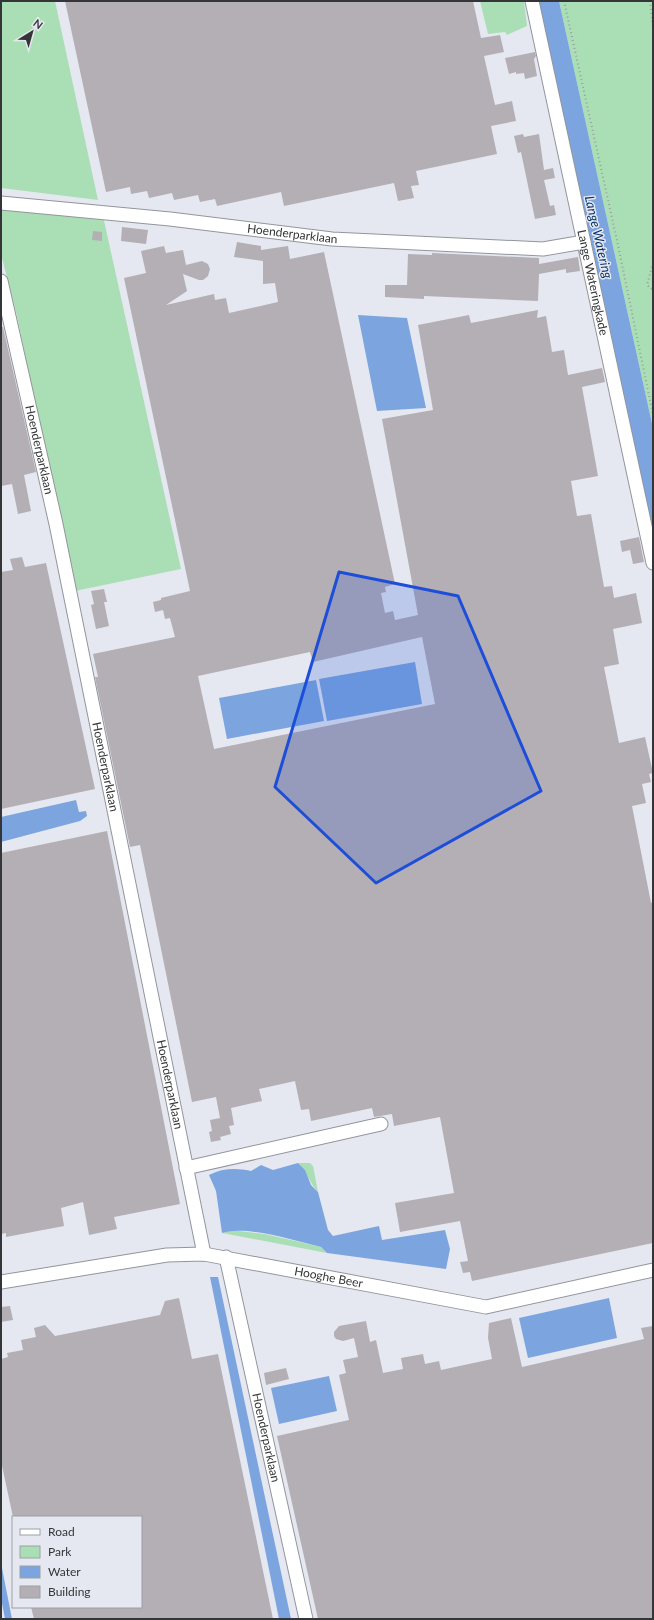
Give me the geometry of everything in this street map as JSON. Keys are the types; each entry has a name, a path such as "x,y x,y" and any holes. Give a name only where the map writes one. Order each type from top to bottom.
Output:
{"street":[{"name":"Lange Wateringkade","path":"532,1 653,563"},
{"name":"Hoenderparklaan","path":"1,203 170,219 332,239 543,249 584,242"},
{"name":"Hoenderparklaan","path":"1,281 56,524 204,1254"},
{"path":"186,1168 382,1124"},
{"name":"Hooghe Beer","path":"1,1282 167,1255 204,1254 486,1307 653,1270"},
{"name":"Hoenderparklaan","path":"226,1257 306,1619"}],"path":[{"path":"564,1 618,245 653,415"},
{"path":"650,1 653,28"},
{"path":"653,263 647,284 653,290"}],"highlighted area":[{"path":"339,572 458,596 541,791 376,883 275,787"}],"green space":[{"path":"1,1 55,1 98,200 1,188"},
{"path":"480,1 524,1 527,26 507,35 505,32 488,34"},
{"path":"559,1 653,1 653,428"},
{"path":"4,208 103,216 181,569 75,591 17,316 1,254 1,210"},
{"path":"298,1163 310,1163 313,1166 318,1192 312,1185 304,1170"},
{"path":"231,1230 265,1234 321,1247 327,1253 222,1233"}],"water":[{"name":"Lange Watering","path":"536,1 559,1 653,428 653,539"},
{"path":"358,315 407,318 426,408 377,411"},
{"path":"415,662 422,704 327,721 319,679"},
{"path":"316,680 324,721 227,739 219,698"},
{"path":"76,800 79,812 86,811 87,816 80,821 1,842 1,817"},
{"path":"298,1163 305,1170 311,1185 318,1192 328,1230 333,1236 379,1226 382,1240 445,1230 450,1249 446,1269 327,1253 321,1247 257,1232 232,1231 222,1233 216,1191 209,1175 230,1169 251,1171 261,1165 273,1170"},
{"path":"210,1277 218,1277 291,1619 279,1619"},
{"path":"609,1298 617,1338 528,1358 519,1318"},
{"path":"329,1376 337,1411 279,1424 271,1388"},
{"path":"1,1563 12,1619 5,1619 1,1598"}],"building":[{"path":"65,1 473,1 481,38 500,35 504,52 484,56 495,105 512,101 516,121 491,126 497,154 416,171 419,185 411,186 414,198 398,201 394,183 284,206 281,192 217,206 215,199 200,202 198,195 174,200 172,193 149,198 147,191 131,194 130,187 106,192"},
{"path":"535,52 536,56 534,59 537,76 525,79 524,73 516,74 516,72 509,74 505,58"},
{"path":"523,134 524,137 539,134 544,170 553,168 555,178 544,180 550,206 554,205 556,215 535,219 521,152 518,153 514,136"},
{"path":"122,227 148,230 146,244 121,241"},
{"path":"93,231 102,232 102,241 92,240"},
{"path":"237,242 261,246 261,250 288,246 290,259 324,252 395,584 385,587 386,592 381,593 385,613 393,611 395,620 418,615 382,419 433,410 418,325 469,315 471,323 538,310 537,318 546,316 552,352 564,350 568,375 602,368 605,382 582,387 598,476 571,481 577,516 591,514 604,587 612,586 614,598 636,593 642,623 613,629 619,664 604,667 619,743 645,737 653,773 649,774 651,782 642,784 646,803 632,806 651,903 653,902 653,1243 472,1281 470,1272 463,1273 460,1262 468,1261 460,1221 400,1232 395,1203 454,1193 440,1117 394,1126 392,1114 374,1117 372,1108 311,1121 309,1109 301,1110 295,1081 259,1089 262,1101 231,1108 234,1125 229,1126 231,1134 220,1137 221,1140 211,1142 209,1132 212,1131 210,1120 220,1118 216,1097 192,1102 140,845 130,847 95,677 98,677 93,654 175,637 170,618 165,619 163,610 155,612 153,602 161,600 161,598 190,591 124,278 146,273 141,251 164,246 166,253 183,250 186,265 202,261 208,264 210,269 208,276 203,280 183,274 187,291 166,305 214,294 215,300 226,298 229,313 278,302 275,283 263,284 263,261 234,257","holes":["422,637 435,704 214,749 198,676 310,652 313,662"]},
{"path":"432,253 539,258 539,264 578,257 580,271 566,273 566,269 539,274 538,301 424,296 424,299 385,297 385,285 407,285 408,254 432,255"},
{"path":"1,327 3,327 36,472 24,475 31,511 18,514 12,484 1,486"},
{"path":"639,537 644,562 633,564 630,550 622,552 620,541"},
{"path":"22,557 25,567 46,563 95,789 1,809 1,572 13,570 10,559"},
{"path":"104,589 107,602 104,602 109,626 96,629 91,605 94,604 91,591"},
{"path":"107,831 180,1204 114,1217 117,1229 89,1235 83,1202 61,1208 64,1226 6,1237 6,1233 1,1234 1,853"},
{"path":"179,1298 192,1359 218,1354 273,1619 34,1619 31,1608 142,1608 142,1516 13,1516 1,1461 1,1359 8,1357 7,1353 23,1350 21,1340 36,1337 34,1328 45,1325 55,1336 160,1315 165,1301"},
{"path":"10,1306 13,1320 1,1322 1,1307"},
{"path":"511,1318 522,1367 644,1339 641,1328 653,1326 653,1619 318,1619 277,1436 349,1420 339,1375 346,1373 343,1360 358,1357 354,1338 343,1341 336,1339 334,1332 339,1326 366,1321 370,1342 376,1340 383,1373 403,1369 401,1358 423,1354 425,1364 439,1361 441,1370 492,1359 488,1338 489,1323"},
{"path":"286,1368 289,1379 266,1385 264,1373"}]}
